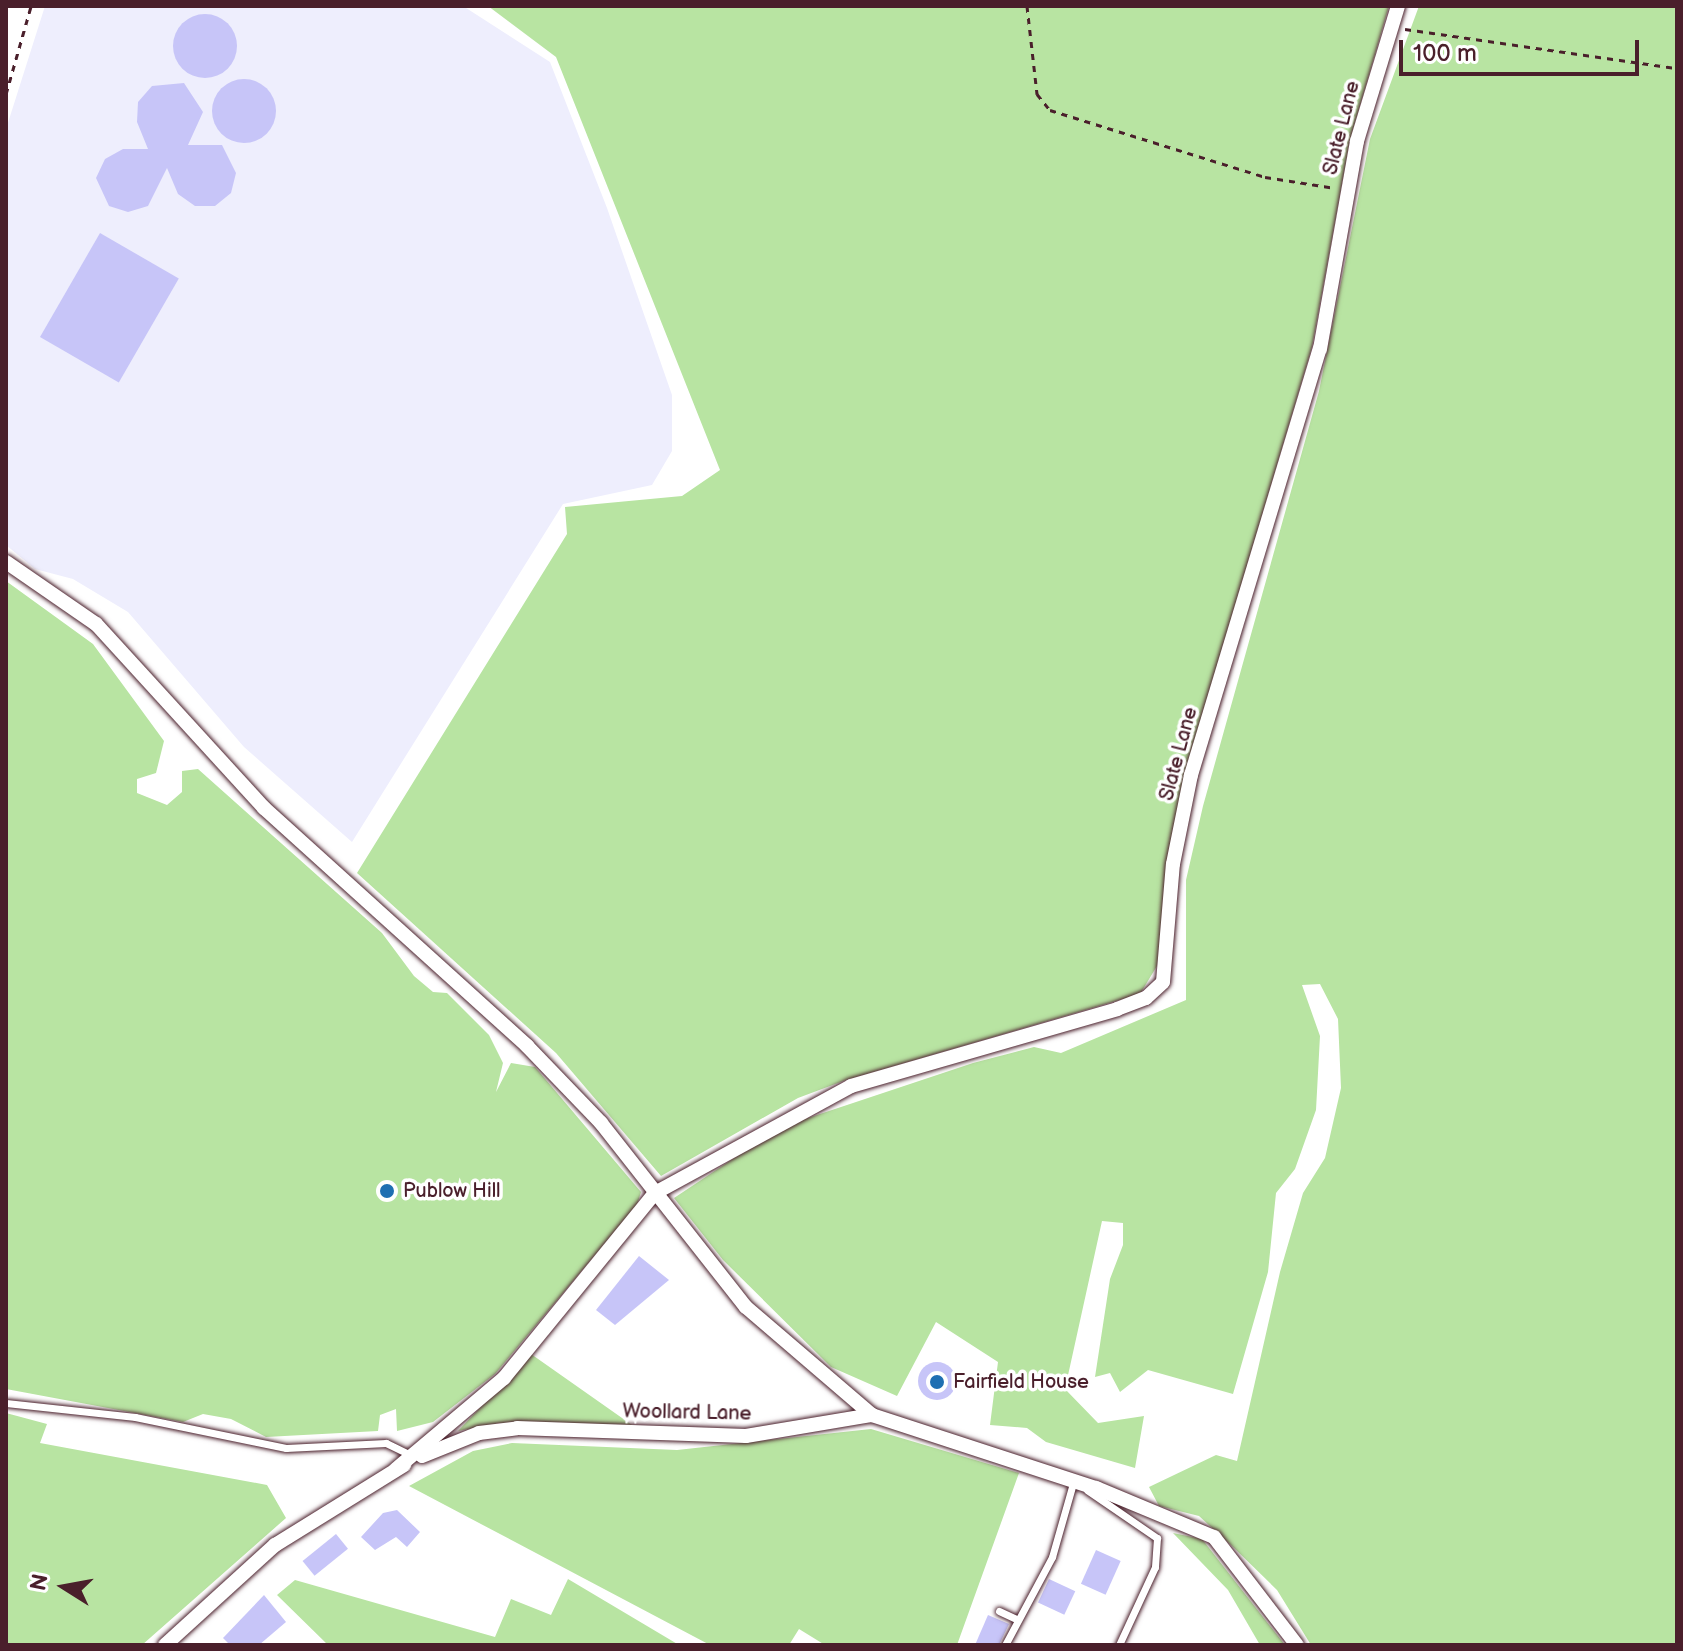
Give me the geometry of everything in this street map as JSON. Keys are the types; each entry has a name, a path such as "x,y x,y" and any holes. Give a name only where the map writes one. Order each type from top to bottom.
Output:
{"street":[{"name":"Slate Lane","path":"655,1193 851,1086 1117,1009 1163,982 1173,864 1191,775 1320,349 1347,189 1398,6"},
{"path":"6,562 96,624 264,808 527,1046 655,1193 746,1307 872,1415"},
{"path":"396,1469 504,1378 655,1193"},
{"name":"Woollard Lane","path":"165,1645 275,1545 396,1469 479,1433 746,1436 872,1415 1077,1482 1214,1537 1297,1645"}],"lane":[{"path":"6,1403 135,1417 286,1448 386,1443 413,1456"},
{"path":"1005,1645 1016,1619 1052,1557 1077,1482 1157,1538 1155,1567 1119,1645"},
{"path":"999,1611 1016,1619"}],"path":[{"path":"6,94 31,6"},
{"path":"1027,6 1037,94 1050,110 1265,177 1347,189"},
{"path":"1390,27 1677,68"}],"shaded area":[{"path":"45,6 463,6 550,62 607,208 672,395 672,451 652,485 563,504 352,842 244,747 128,612 73,579 35,569 6,545 6,129"}],"green space":[{"path":"488,6 1389,6 1350,140 1312,347 1185,774 1160,961 1140,994 846,1080 798,1098 661,1176 556,1053 357,873 567,534 565,507 682,496 720,470 556,57"},
{"path":"1419,6 1677,6 1677,1645 1311,1645 1277,1590 1232,1546 1199,1516 1159,1506 1149,1487 1216,1455 1237,1461 1280,1272 1303,1193 1325,1158 1341,1088 1338,1019 1320,984 1302,985 1320,1036 1316,1110 1295,1169 1276,1193 1268,1272 1233,1394 1148,1370 1120,1392 1110,1373 1095,1377 1110,1279 1123,1245 1123,1223 1102,1221 1065,1389 1098,1423 1144,1416 1135,1468 1046,1442 1027,1428 990,1425 998,1362 936,1322 897,1396 831,1367 723,1260 674,1198 781,1127 973,1063 1034,1047 1061,1053 1186,1000 1186,880 1203,806 1319,391 1370,139"},
{"path":"6,581 93,644 164,741 156,773 137,779 137,793 167,805 182,792 182,771 198,769 382,933 414,976 433,992 447,993 489,1035 503,1063 496,1092 511,1063 535,1067 641,1192 637,1205 495,1374 433,1422 397,1431 396,1409 380,1415 378,1431 266,1437 231,1419 203,1414 183,1422 6,1389"},
{"path":"531,1354 632,1425 500,1423 458,1431"},
{"path":"6,1413 47,1424 40,1443 267,1485 286,1518 142,1645 6,1645"},
{"path":"871,1429 1019,1473 957,1645 825,1645 799,1629 789,1645 710,1645 409,1486 473,1451 512,1443 677,1450"},
{"path":"1173,1533 1202,1539 1285,1645 1260,1645 1228,1590"},
{"path":"568,1579 679,1645 328,1645 277,1595 295,1580 495,1637 511,1599 551,1615"}],"building":[{"path":"205,14 223,20 231,28 237,46 231,64 223,72 205,78 187,72 179,64 173,46 179,28 187,20"},
{"path":"244,79 256,81 267,88 274,99 274,123 267,134 256,141 244,143 232,141 221,134 214,123 212,111 214,99 221,88 232,81"},
{"path":"184,83 203,112 188,145 222,145 236,173 231,193 215,206 195,206 178,194 167,168 148,206 128,212 109,206 96,178 105,159 123,149 148,149 137,122 138,102 152,86"},
{"path":"100,233 179,278 119,382 40,337"},
{"path":"639,1256 669,1280 615,1325 596,1310"},
{"name":"Fairfield House","path":"937,1362 951,1367 956,1381 951,1395 937,1400 923,1395 918,1381 923,1367"},
{"path":"397,1510 420,1532 407,1547 396,1537 375,1550 361,1537 383,1513"},
{"path":"336,1534 348,1549 315,1576 303,1561"},
{"path":"1096,1550 1121,1561 1106,1595 1081,1584"},
{"path":"1049,1579 1075,1591 1064,1615 1038,1603"},
{"path":"264,1595 286,1622 259,1645 230,1645 223,1638"},
{"path":"988,1615 1009,1624 999,1645 975,1645"}],"place":[{"name":"Publow Hill","path":"387,1191"},
{"name":"Fairfield House","path":"937,1382"}]}
